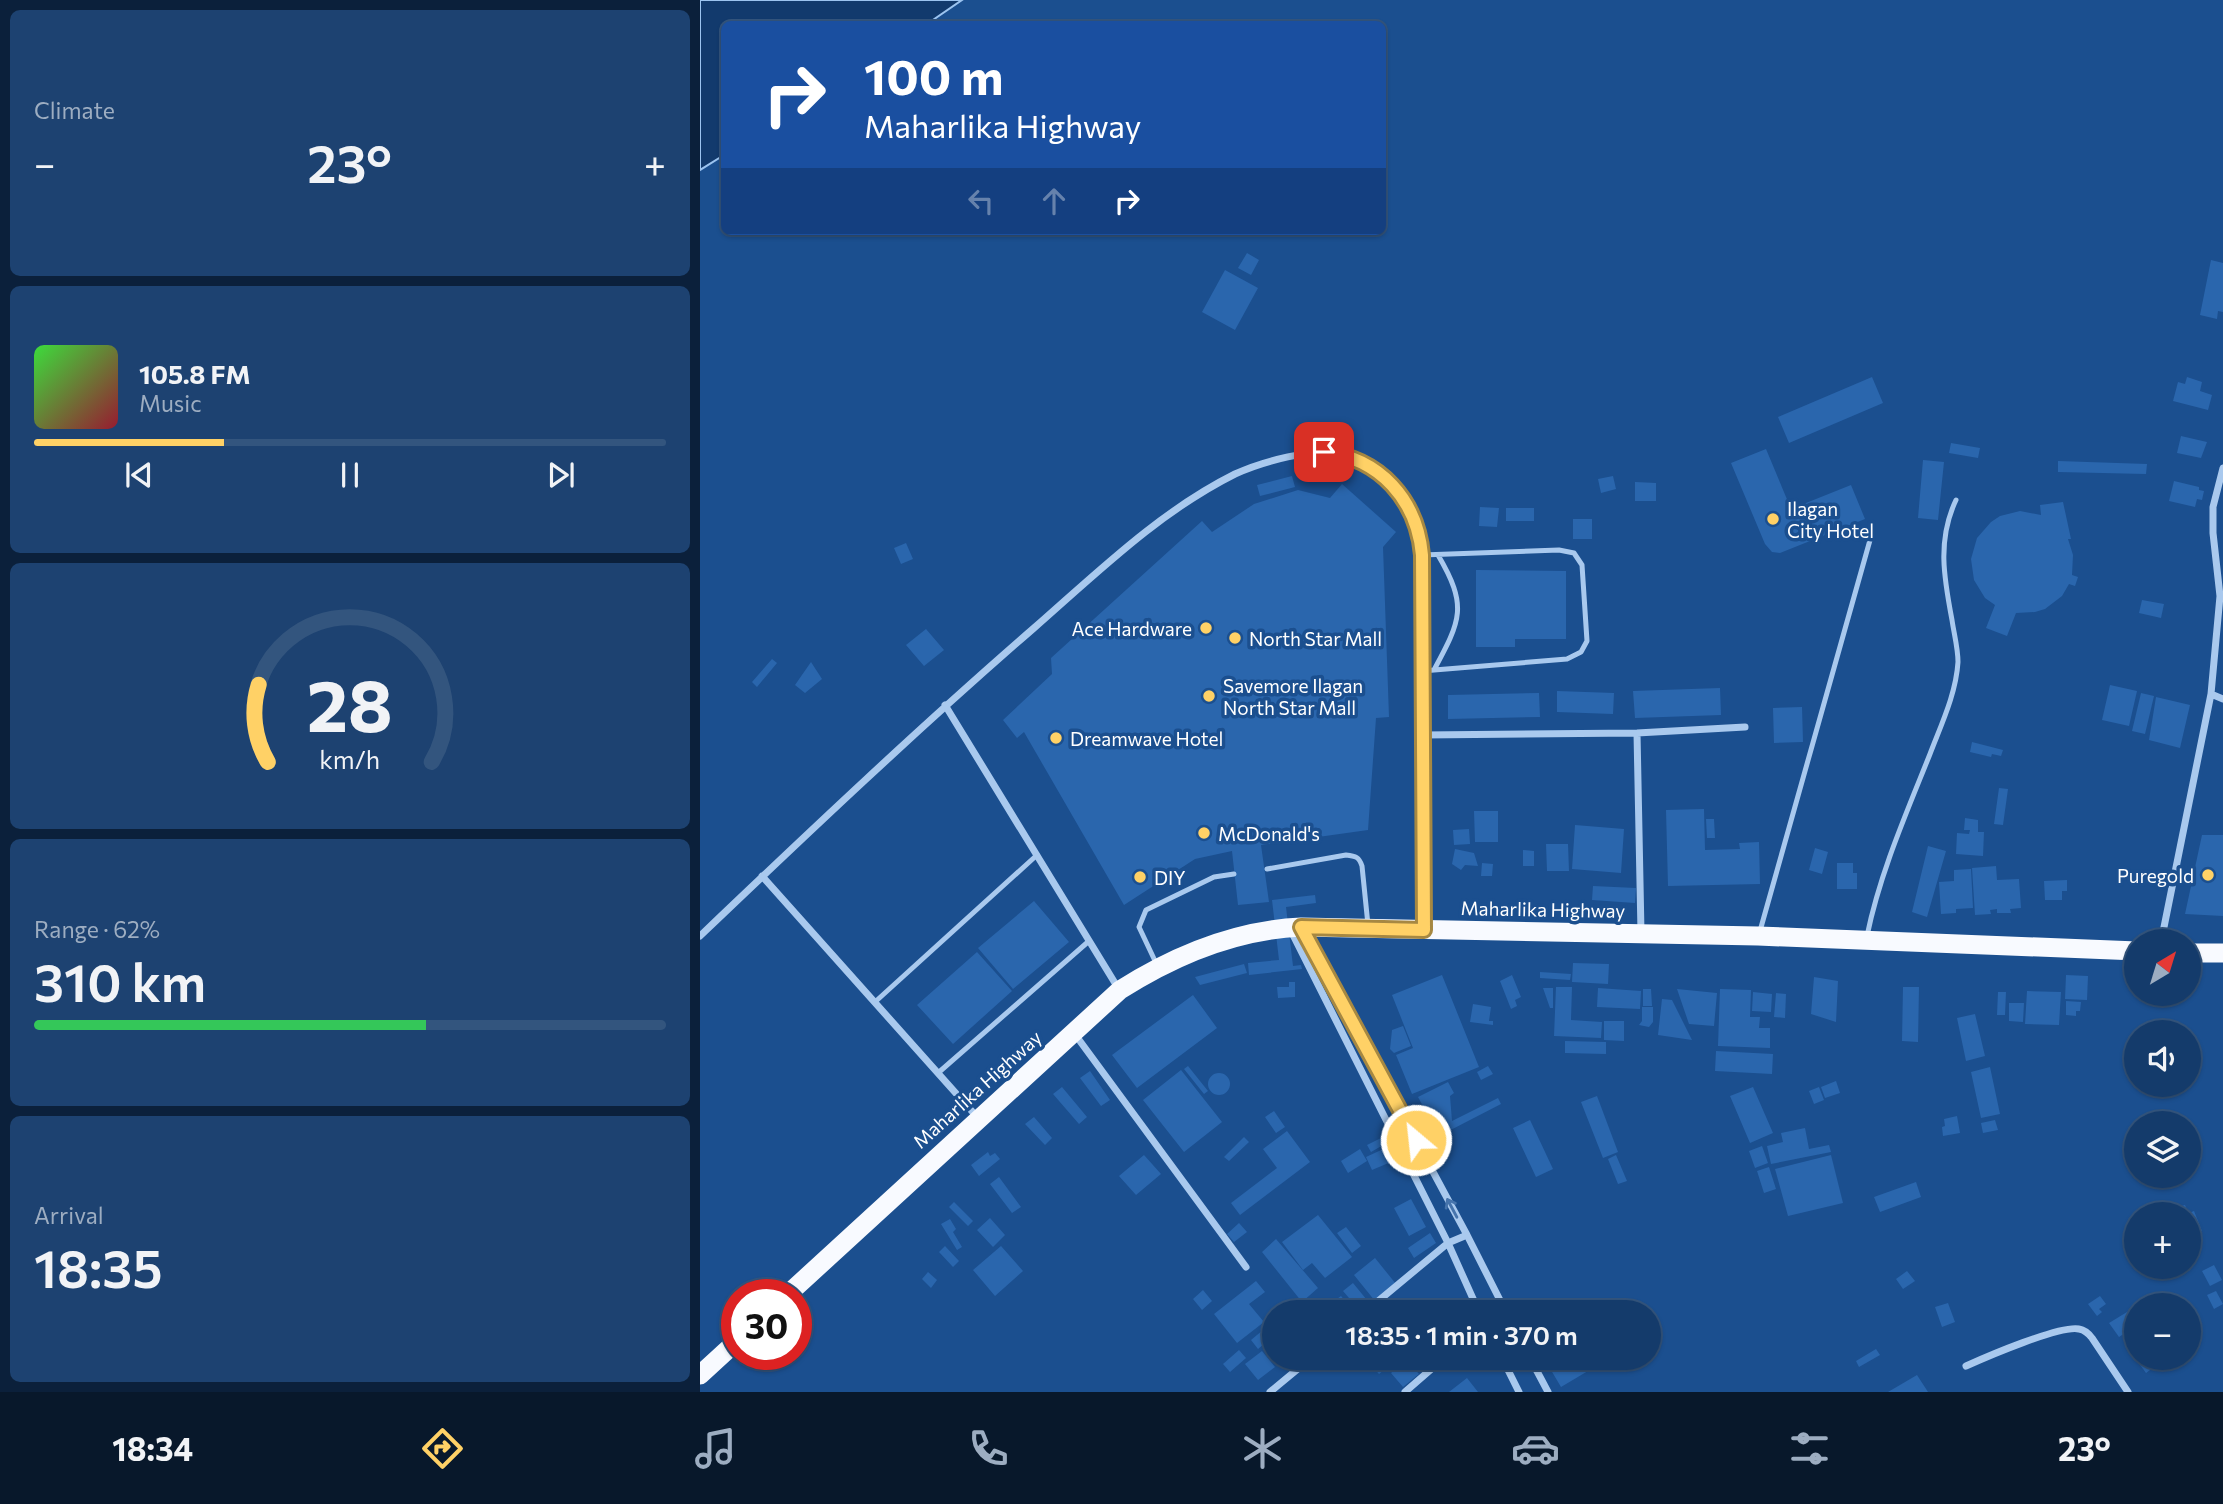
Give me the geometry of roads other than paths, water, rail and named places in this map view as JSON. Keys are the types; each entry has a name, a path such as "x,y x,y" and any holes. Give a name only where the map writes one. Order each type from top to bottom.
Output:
{"highway":[{"name":"Maharlika Highway","path":"804,1279 1119,990 1158,967 1203,946 1254,933 1295,927 1641,933 1867,939 2124,950"},
{"path":"2202,953 2223,953"},
{"path":"700,1375 721,1356"}],"street":[{"path":"700,936 945,705 1138,537 1184,503 1237,473 1302,454 1324,452 1343,454 1380,473 1410,509 1420,535 1424,930"},
{"path":"2164,929 2211,694 2220,596 2213,507 2223,468"},
{"path":"2213,507 2223,503"},
{"path":"2211,694 2223,699"},
{"path":"945,705 1119,990"},
{"path":"1423,735 1637,733 1745,727"},
{"path":"1637,733 1641,933"},
{"path":"762,876 978,1118"},
{"path":"1295,927 1467,1235 1500,1300"},
{"path":"1295,927 1474,1300"},
{"path":"1074,1032 1246,1267"},
{"path":"1379,1300 1448,1242 1467,1235"},
{"path":"1966,1366 2032,1340 2076,1328 2087,1332 2092,1338 2128,1392"},
{"path":"1270,1392 1297,1370"},
{"path":"1405,1392 1430,1370"},
{"path":"1508,1370 1519,1392"},
{"path":"1536,1370 1548,1392"}],"lane":[{"path":"1867,939 1873,906 1887,863 1949,704 1958,664 1958,648 1943,577 1942,544 1955,500"},
{"path":"1758,936 1872,533"},
{"path":"1422,555 1559,550 1574,554 1582,565 1587,641 1581,652 1567,659 1422,671"},
{"path":"1434,670 1456,624 1458,599 1453,580 1438,555"},
{"path":"874,1002 1037,855"},
{"path":"1267,870 1346,855 1355,856 1362,866 1368,928"},
{"path":"1158,967 1139,927 1146,910 1214,877 1234,874"},
{"path":"938,1073 1090,941"}],"water":[{"path":"700,0 962,0 931,21 721,21 721,157 700,170"}],"place":[{"name":"Ilagan City Hotel","path":"1773,519"},
{"name":"Ace Hardware","path":"1206,628"},
{"name":"North Star Mall","path":"1235,638"},
{"name":"Savemore Ilagan North Star Mall","path":"1209,696"},
{"name":"Dreamwave Hotel","path":"1056,738"},
{"name":"McDonald's","path":"1204,833"},
{"name":"Puregold","path":"2208,875"},
{"name":"DIY","path":"1140,877"}]}
